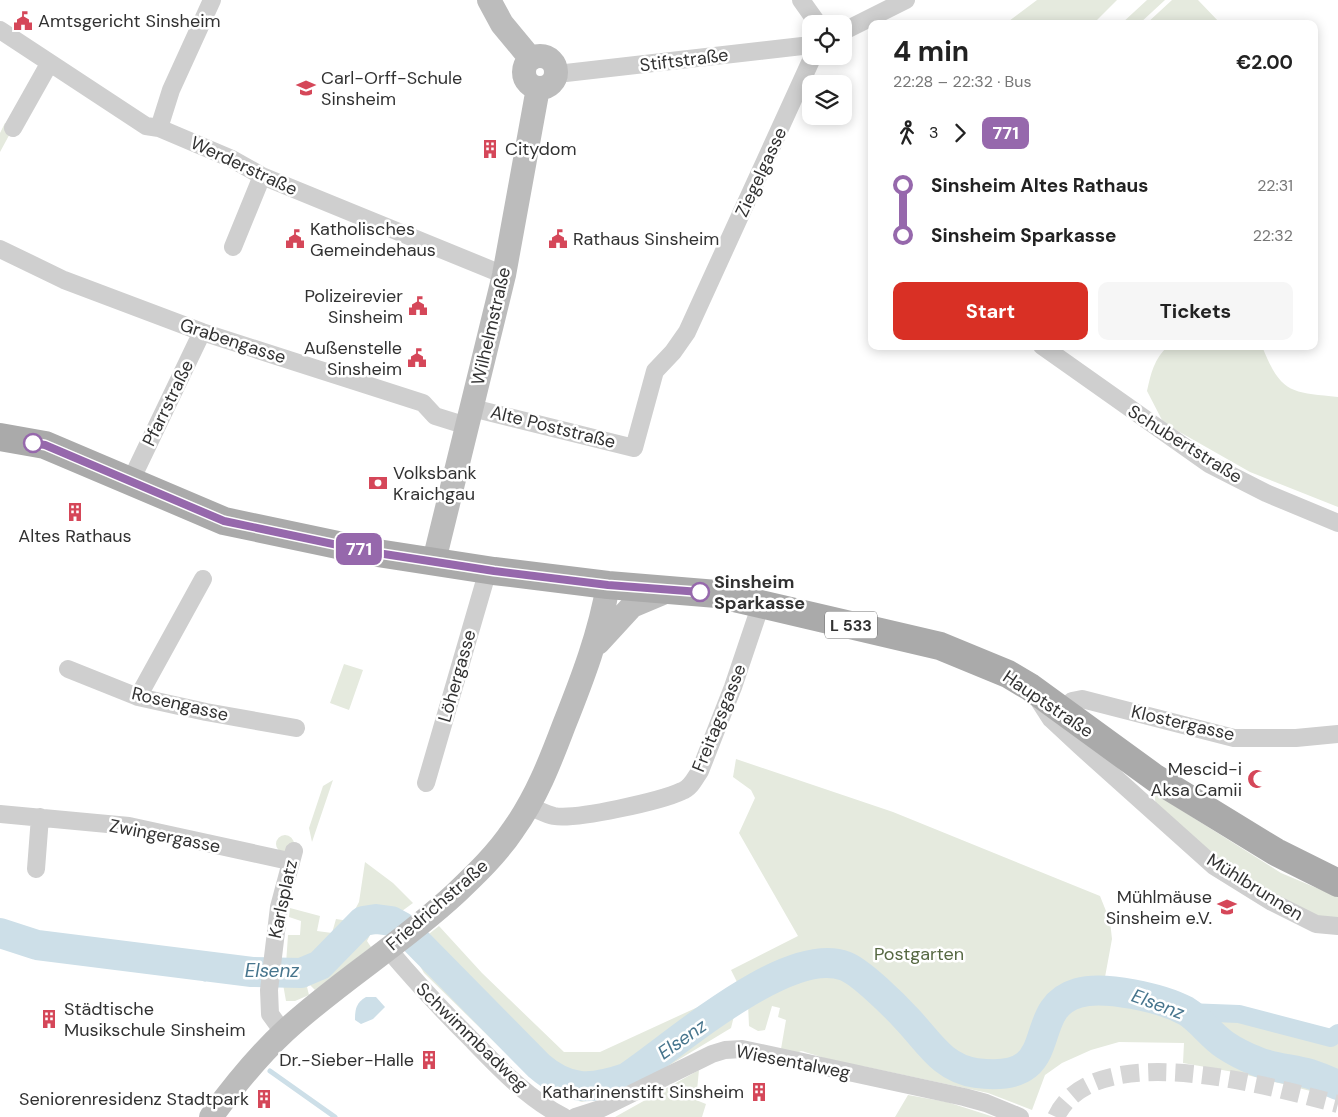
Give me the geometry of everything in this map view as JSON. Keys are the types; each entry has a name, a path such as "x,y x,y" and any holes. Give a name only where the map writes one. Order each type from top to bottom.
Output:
{"main road":[{"path":"489,0 502,24 531,59 525,67 525,77 531,85 547,81"},
{"name":"Wilhelmstraße","path":"434,562 469,417 484,364 547,81"},
{"name":"Hauptstraße","path":"0,437 45,445 224,521 371,552 488,570 608,585 717,594 940,646 1008,674 1030,687 1164,783 1276,852 1338,883"},
{"name":"Friedrichstraße","path":"211,1117 230,1092 284,1032 424,921 486,864 505,841 528,806 548,766 602,617 608,585"},
{"path":"590,652 632,606 672,590"}],"street":[{"path":"159,128 171,90 212,0"},
{"path":"801,0 812,15"},
{"path":"852,27 906,0"},
{"name":"Werderstraße","path":"0,30 146,126 159,128 232,159 262,176 504,275"},
{"name":"Stiftstraße","path":"547,81 802,46"},
{"path":"13,128 49,64"},
{"name":"Ziegelgasse","path":"634,448 655,371 674,352 687,332 809,65"},
{"path":"233,247 262,176"},
{"name":"Grabengasse","path":"0,249 64,280 202,332 423,403 435,416 469,417"},
{"name":"Pfarrstraße","path":"134,474 202,332"},
{"name":"Schubertstraße","path":"1047,350 1128,409 1209,464 1266,492 1338,523"},
{"name":"Alte Poststraße","path":"469,417 634,448"},
{"name":"Löhergasse","path":"426,783 488,570"},
{"path":"138,697 203,579"},
{"name":"Freitagsgasse","path":"528,806 554,816 567,816 625,808 684,791 693,783 700,771 733,687 761,604"},
{"name":"Rosengasse","path":"68,669 138,697 206,712 296,728"},
{"name":"Mühlbrunnen","path":"1030,687 1051,719 1214,866 1272,902 1316,924 1338,926"},
{"name":"Klostergasse","path":"1064,710 1072,701 1082,699 1234,738 1296,738 1338,734"},
{"name":"Zwingergasse","path":"0,814 130,826 292,856"},
{"path":"36,869 40,818"},
{"name":"Karlsplatz","path":"284,1032 270,1014 270,985 279,907 292,856"},
{"name":"Schwimmbadweg","path":"393,945 428,995 495,1064 547,1108 564,1117"},
{"name":"Wiesentalweg","path":"575,1117 600,1109 712,1054 726,1050 742,1049 964,1097 986,1103 1020,1117"}],"green space":[{"path":"1037,0 1117,0 1097,20 1010,20"},
{"path":"1147,0 1165,0 1143,20 1125,20"},
{"path":"1172,0 1198,0 1217,20 1150,20"},
{"path":"5,123 13,128 0,152 0,133"},
{"path":"1264,350 1275,374 1290,388 1309,394 1338,397 1338,507 1250,472 1169,426 1162,420 1147,391 1156,361 1163,351"},
{"path":"344,664 363,670 349,710 330,703"},
{"name":"Postgarten","path":"736,759 893,812 1100,896 1110,921 1112,939 1103,988 1141,987 1182,1009 1237,1009 1338,1034 1338,1098 1239,1073 1183,1063 1184,1043 1119,1042 1091,1050 1062,1063 1045,1075 1032,1110 988,1093 833,1061 801,1051 795,1054 781,1049 786,1020 778,1017 780,1008 772,1006 765,1030 758,1031 749,1026 748,1004 731,970 798,936 739,833 755,798 751,790 733,777"},
{"path":"333,780 312,842 309,828 323,786"},
{"path":"1154,793 1281,873 1338,897 1338,921 1315,918 1235,872 1156,806"},
{"path":"281,835 289,835 294,840 292,851 281,853 276,848 276,840"},
{"path":"365,862 393,883 413,903 398,914 368,908 349,921 359,902"},
{"path":"290,908 320,916 317,931 332,933 336,919 349,921 333,941 320,953 298,966 286,964 288,935 300,935 301,921 289,917"},
{"path":"373,926 379,926 383,929 370,935 367,941 371,947 315,990 310,985 307,987 309,995 295,1001 286,1001 283,984 317,974 327,968 339,958 359,935"},
{"path":"439,926 482,973 564,1052 600,1052 724,995 734,1016 731,1028 650,1077 618,1093 582,1102 551,1092 526,1073 424,973 410,949"},
{"path":"699,1070 696,1100 706,1104 702,1117 615,1117"},
{"path":"908,1095 947,1102 994,1117 895,1117"}],"shaded area":[{"path":"366,997 376,997 385,1007 373,1019 361,1024 355,1020 356,1009 358,1004"}],"waterway":[{"name":"Elsenz","path":"0,933 37,945 252,972 301,973 320,965 363,921 376,919 391,921 402,927 539,1066 560,1080 580,1086 602,1085 626,1078 731,1002 793,970 821,963 845,966 852,969 878,990 945,1060 954,1066 976,1073 1004,1074 1022,1068 1033,1057 1051,1014 1061,1002 1078,993 1102,991 1148,997 1176,1006 1186,1011 1225,1045 1244,1056 1269,1065 1310,1074 1338,1085"},
{"path":"201,965 205,979"},
{"path":"1187,1012 1239,1014 1331,1038 1338,1033"},
{"path":"270,1071 335,1117"}],"tunnel":[{"path":"1056,1117 1077,1092 1107,1078 1145,1072 1187,1073 1230,1079 1272,1087 1338,1104"}],"bus line":[{"name":"771","path":"33,443 45,445 125,481 224,521 371,552 494,571 608,585 700,592"}],"place":[{"name":"Amtsgericht Sinsheim","path":"23,21"},
{"name":"Carl-Orff-Schule Sinsheim","path":"306,88"},
{"name":"Citydom","path":"490,149"},
{"name":"Katholisches Gemeindehaus","path":"295,239"},
{"name":"Rathaus Sinsheim","path":"558,239"},
{"name":"Polizeirevier Sinsheim","path":"418,306"},
{"name":"Außenstelle Sinsheim","path":"417,358"},
{"name":"Volksbank Kraichgau","path":"378,483"},
{"name":"Altes Rathaus","path":"75,512"},
{"name":"Sinsheim Sparkasse","path":"700,592"},
{"name":"Mescid-i Aksa Camii","path":"1257,779"},
{"name":"Mühlmäuse Sinsheim e.V.","path":"1227,907"},
{"name":"Städtische Musikschule Sinsheim","path":"49,1019"},
{"name":"Dr.-Sieber-Halle","path":"429,1060"},
{"name":"Katharinenstift Sinsheim","path":"759,1092"},
{"name":"Seniorenresidenz Stadtpark","path":"264,1099"}]}
